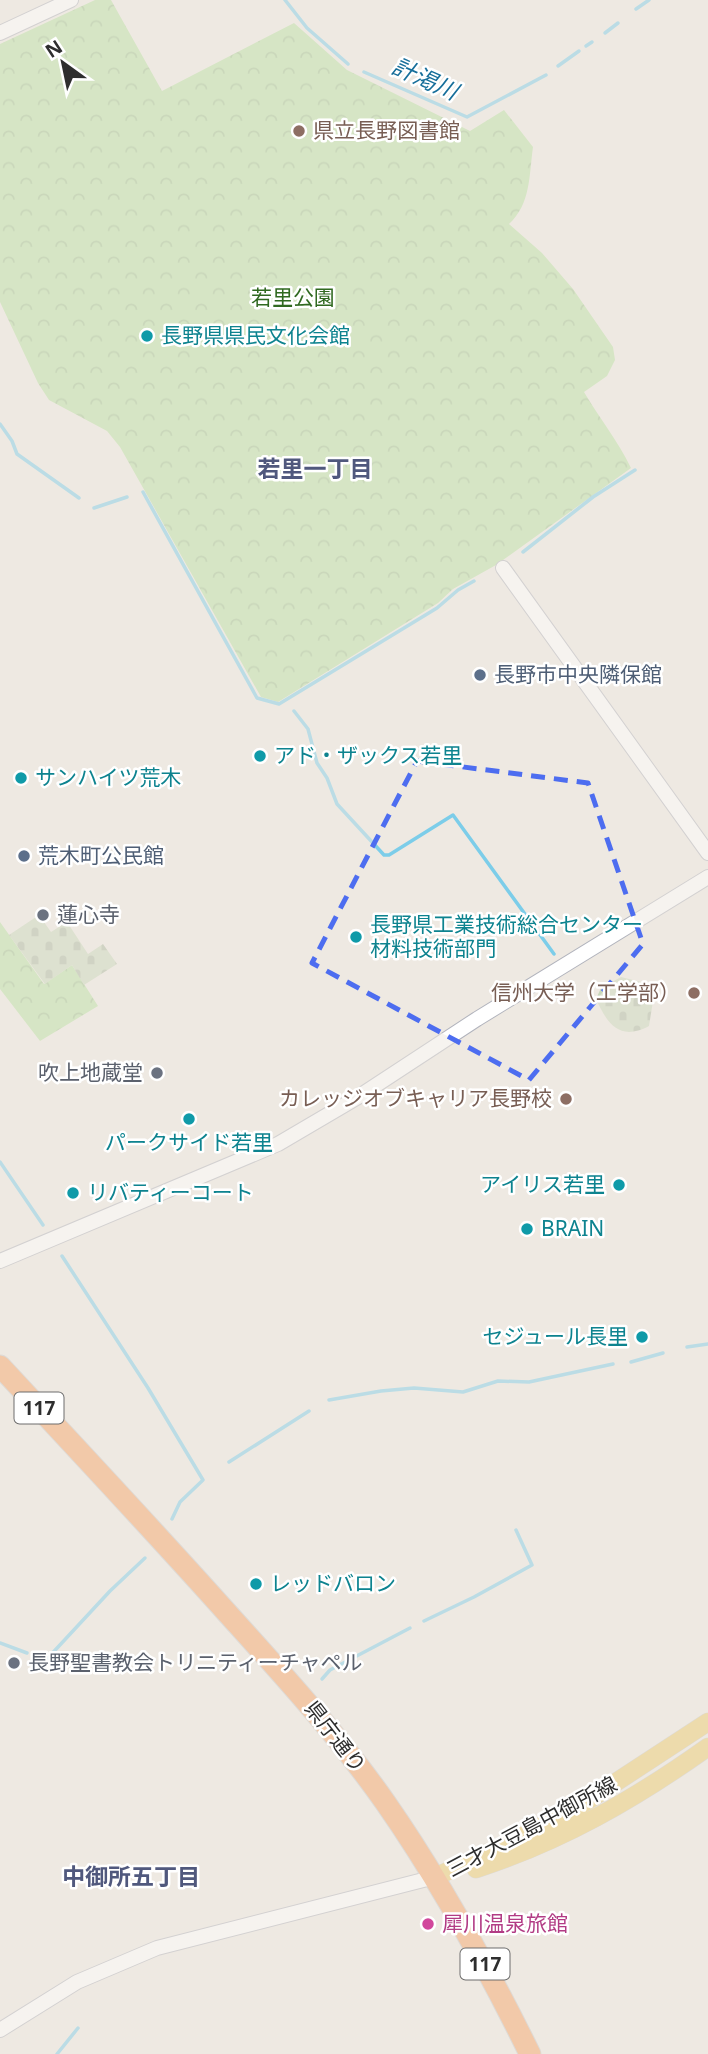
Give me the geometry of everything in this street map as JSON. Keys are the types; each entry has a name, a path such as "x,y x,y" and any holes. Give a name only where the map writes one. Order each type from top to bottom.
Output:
{"highway":[{"name":"県庁通り","path":"0,1366 302,1695 384,1801 435,1877 480,1954 530,2054"}],"main road":[{"name":"三才大豆島中御所線","path":"435,1877 579,1807 708,1722"},
{"name":"三才大豆島中御所線","path":"435,1877 463,1874 492,1864 596,1820 708,1747"}],"street":[{"path":"0,33 71,0"},
{"path":"503,568 708,853"},
{"path":"0,1261 278,1144 358,1097 477,1019 708,877"},
{"path":"0,2030 76,1982 157,1948 435,1877"}],"highlighted area":[{"path":"417,761 588,783 643,944 529,1080 312,963"}],"green space":[{"name":"若里公園","path":"95,0 111,0 162,91 294,23 347,70 470,131 504,110 533,147 525,198 509,224 542,253 573,289 613,347 615,360 607,376 584,392 631,468 496,565 453,589 438,603 278,702 261,697 120,447 107,431 49,400 38,383 0,302 0,44"},
{"path":"39,915 51,932 67,922 88,954 103,944 117,964 84,985 72,965 45,984 9,935"},
{"path":"0,922 44,984 72,965 98,1006 40,1041 0,989"},
{"path":"621,977 641,982 653,1001 649,1026 630,1032 622,1031 615,1028 605,1016 596,999 601,988"}],"waterway":[{"name":"計渇川","path":"285,0 307,28 348,64"},
{"name":"計渇川","path":"636,9 649,0"},
{"name":"計渇川","path":"605,33 618,23"},
{"name":"計渇川","path":"586,46 592,42"},
{"name":"計渇川","path":"558,66 579,51"},
{"name":"計渇川","path":"364,72 467,117 546,75"},
{"path":"0,424 17,454 79,498"},
{"path":"523,552 593,497 635,470"},
{"path":"143,492 257,698 279,704 437,608 458,590 474,581"},
{"path":"94,508 127,497"},
{"path":"294,711 308,729 317,763 327,778 337,804 384,855 389,855 453,815 554,954"},
{"path":"0,1162 43,1225"},
{"path":"62,1256 148,1388 203,1480 180,1502 172,1519"},
{"path":"687,1347 708,1344"},
{"path":"631,1362 663,1353"},
{"path":"329,1400 414,1388 463,1392 498,1381 529,1382 613,1364"},
{"path":"229,1462 309,1411"},
{"path":"424,1621 532,1565 516,1530"},
{"path":"46,1660 110,1591 145,1558"},
{"path":"322,1679 330,1670 410,1628"},
{"path":"0,1643 27,1653"},
{"path":"57,2054 78,2028"}],"place":[{"name":"県立長野図書館","path":"299,131"},
{"name":"長野県県民文化会館","path":"147,336"},
{"name":"長野市中央隣保館","path":"480,675"},
{"name":"アド・ザックス若里","path":"260,756"},
{"name":"サンハイツ荒木","path":"21,778"},
{"name":"荒木町公民館","path":"24,856"},
{"name":"蓮心寺","path":"43,915"},
{"name":"長野県工業技術総合センター 材料技術部門","path":"356,937"},
{"name":"信州大学（工学部）","path":"694,993"},
{"name":"吹上地蔵堂","path":"157,1073"},
{"name":"カレッジオブキャリア長野校","path":"566,1099"},
{"name":"パークサイド若里","path":"189,1119"},
{"name":"アイリス若里","path":"619,1185"},
{"name":"リバティーコート","path":"73,1193"},
{"name":"BRAIN","path":"527,1229"},
{"name":"セジュール長里","path":"642,1337"},
{"name":"レッドバロン","path":"256,1584"},
{"name":"長野聖書教会トリニティーチャペル","path":"14,1663"},
{"name":"犀川温泉旅館","path":"428,1924"}],"district":[{"name":"若里一丁目","path":"315,469"},
{"name":"中御所五丁目","path":"131,1877"}]}
